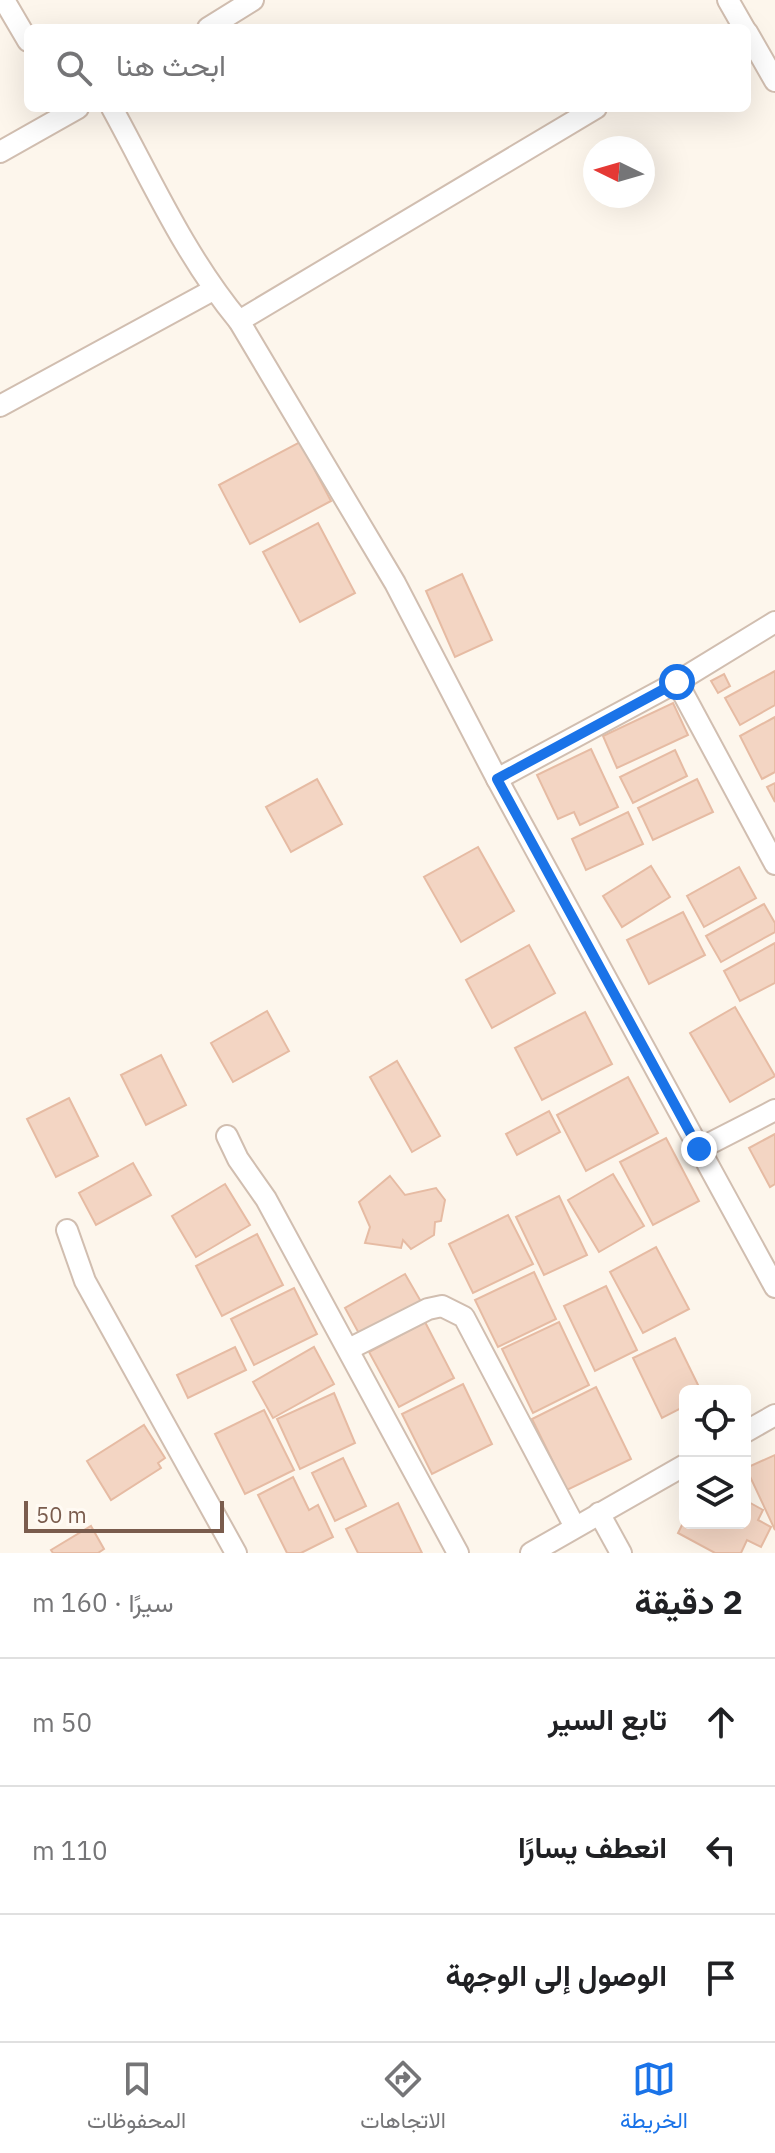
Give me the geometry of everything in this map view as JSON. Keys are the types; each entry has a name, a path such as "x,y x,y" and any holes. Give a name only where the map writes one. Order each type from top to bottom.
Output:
{"street":[{"path":"4,0 24,34"},
{"path":"728,0 742,24"},
{"path":"214,24 248,1"},
{"path":"751,39 775,81"},
{"path":"0,152 67,112"},
{"path":"114,112 168,218 213,290 239,321 395,583 497,779 775,1287"},
{"path":"239,321 589,112"},
{"path":"0,406 213,290"},
{"path":"497,779 677,682 775,622"},
{"path":"677,682 775,864"},
{"path":"699,1149 775,1110"},
{"path":"227,1136 349,1349 458,1553"},
{"path":"67,1230 85,1281 236,1553"},
{"path":"349,1349 428,1309 442,1306 464,1317 575,1527"},
{"path":"751,1429 775,1415"},
{"path":"531,1553 679,1468"},
{"path":"599,1513 621,1553"}],"building":[{"path":"300,442 331,501 250,544 219,485"},
{"path":"318,523 355,593 300,622 263,552"},
{"path":"462,574 492,640 455,657 426,591"},
{"path":"775,671 775,705 740,725 725,698"},
{"path":"724,674 730,686 718,693 711,681"},
{"path":"673,703 688,735 617,768 603,736"},
{"path":"775,717 775,772 762,779 740,736"},
{"path":"591,749 618,807 580,825 574,812 558,819 537,775"},
{"path":"675,750 687,776 633,803 620,777"},
{"path":"317,779 342,824 291,852 266,807"},
{"path":"697,779 713,812 653,840 638,808"},
{"path":"775,783 775,802 767,787"},
{"path":"628,812 643,844 586,870 572,839"},
{"path":"478,847 514,911 461,942 424,877"},
{"path":"651,866 670,897 622,927 603,896"},
{"path":"739,867 756,898 704,927 687,896"},
{"path":"764,904 775,923 775,932 721,962 706,936"},
{"path":"683,912 705,955 649,984 627,940"},
{"path":"775,943 775,983 740,1001 724,971"},
{"path":"529,945 555,993 492,1028 466,980"},
{"path":"735,1007 775,1076 730,1102 690,1033"},
{"path":"267,1011 289,1051 233,1082 211,1043"},
{"path":"585,1012 612,1064 542,1100 515,1048"},
{"path":"161,1055 186,1105 146,1125 121,1075"},
{"path":"397,1061 440,1136 412,1152 370,1077"},
{"path":"628,1077 658,1133 586,1171 557,1115"},
{"path":"69,1098 98,1156 56,1177 27,1119"},
{"path":"549,1111 560,1132 517,1155 506,1134"},
{"path":"775,1134 775,1184 770,1187 749,1148"},
{"path":"666,1138 699,1201 653,1225 620,1162"},
{"path":"133,1163 151,1195 96,1225 79,1193"},
{"path":"613,1174 644,1226 599,1252 568,1200"},
{"path":"390,1176 405,1195 436,1188 445,1200 441,1221 435,1222 434,1235 411,1249 403,1240 401,1248 365,1243 370,1227 359,1202"},
{"path":"225,1184 250,1225 196,1257 172,1216"},
{"path":"559,1196 587,1255 544,1275 516,1217"},
{"path":"508,1215 533,1264 473,1293 449,1244"},
{"path":"257,1234 283,1285 222,1316 196,1266"},
{"path":"656,1247 689,1309 643,1333 610,1272"},
{"path":"534,1272 556,1319 498,1347 475,1300"},
{"path":"405,1274 423,1305 362,1339 345,1308"},
{"path":"606,1286 637,1350 595,1371 564,1306"},
{"path":"294,1288 317,1334 254,1365 231,1319"},
{"path":"425,1322 454,1378 399,1407 369,1352"},
{"path":"559,1322 589,1385 533,1413 502,1349"},
{"path":"675,1338 698,1385 679,1385 679,1409 662,1418 633,1358"},
{"path":"235,1347 246,1370 188,1398 177,1375"},
{"path":"314,1347 334,1384 273,1418 253,1382"},
{"path":"463,1384 492,1444 432,1474 402,1414"},
{"path":"596,1387 631,1459 567,1490 532,1419"},
{"path":"334,1393 355,1443 300,1469 277,1419"},
{"path":"264,1410 294,1470 245,1494 215,1434"},
{"path":"144,1425 165,1458 158,1463 161,1468 111,1500 87,1461"},
{"path":"775,1455 775,1530 751,1479 751,1466"},
{"path":"343,1458 366,1506 335,1521 312,1473"},
{"path":"293,1477 309,1510 318,1505 333,1537 301,1553 287,1553 258,1495"},
{"path":"398,1503 422,1553 358,1553 346,1529"},
{"path":"751,1503 763,1510 758,1520 771,1527 761,1547 747,1540 741,1553 715,1553 678,1533 680,1529 751,1529"},
{"path":"91,1526 104,1549 98,1553 53,1553 51,1550"}],"route":[{"path":"677,682 497,779 699,1149"}]}
